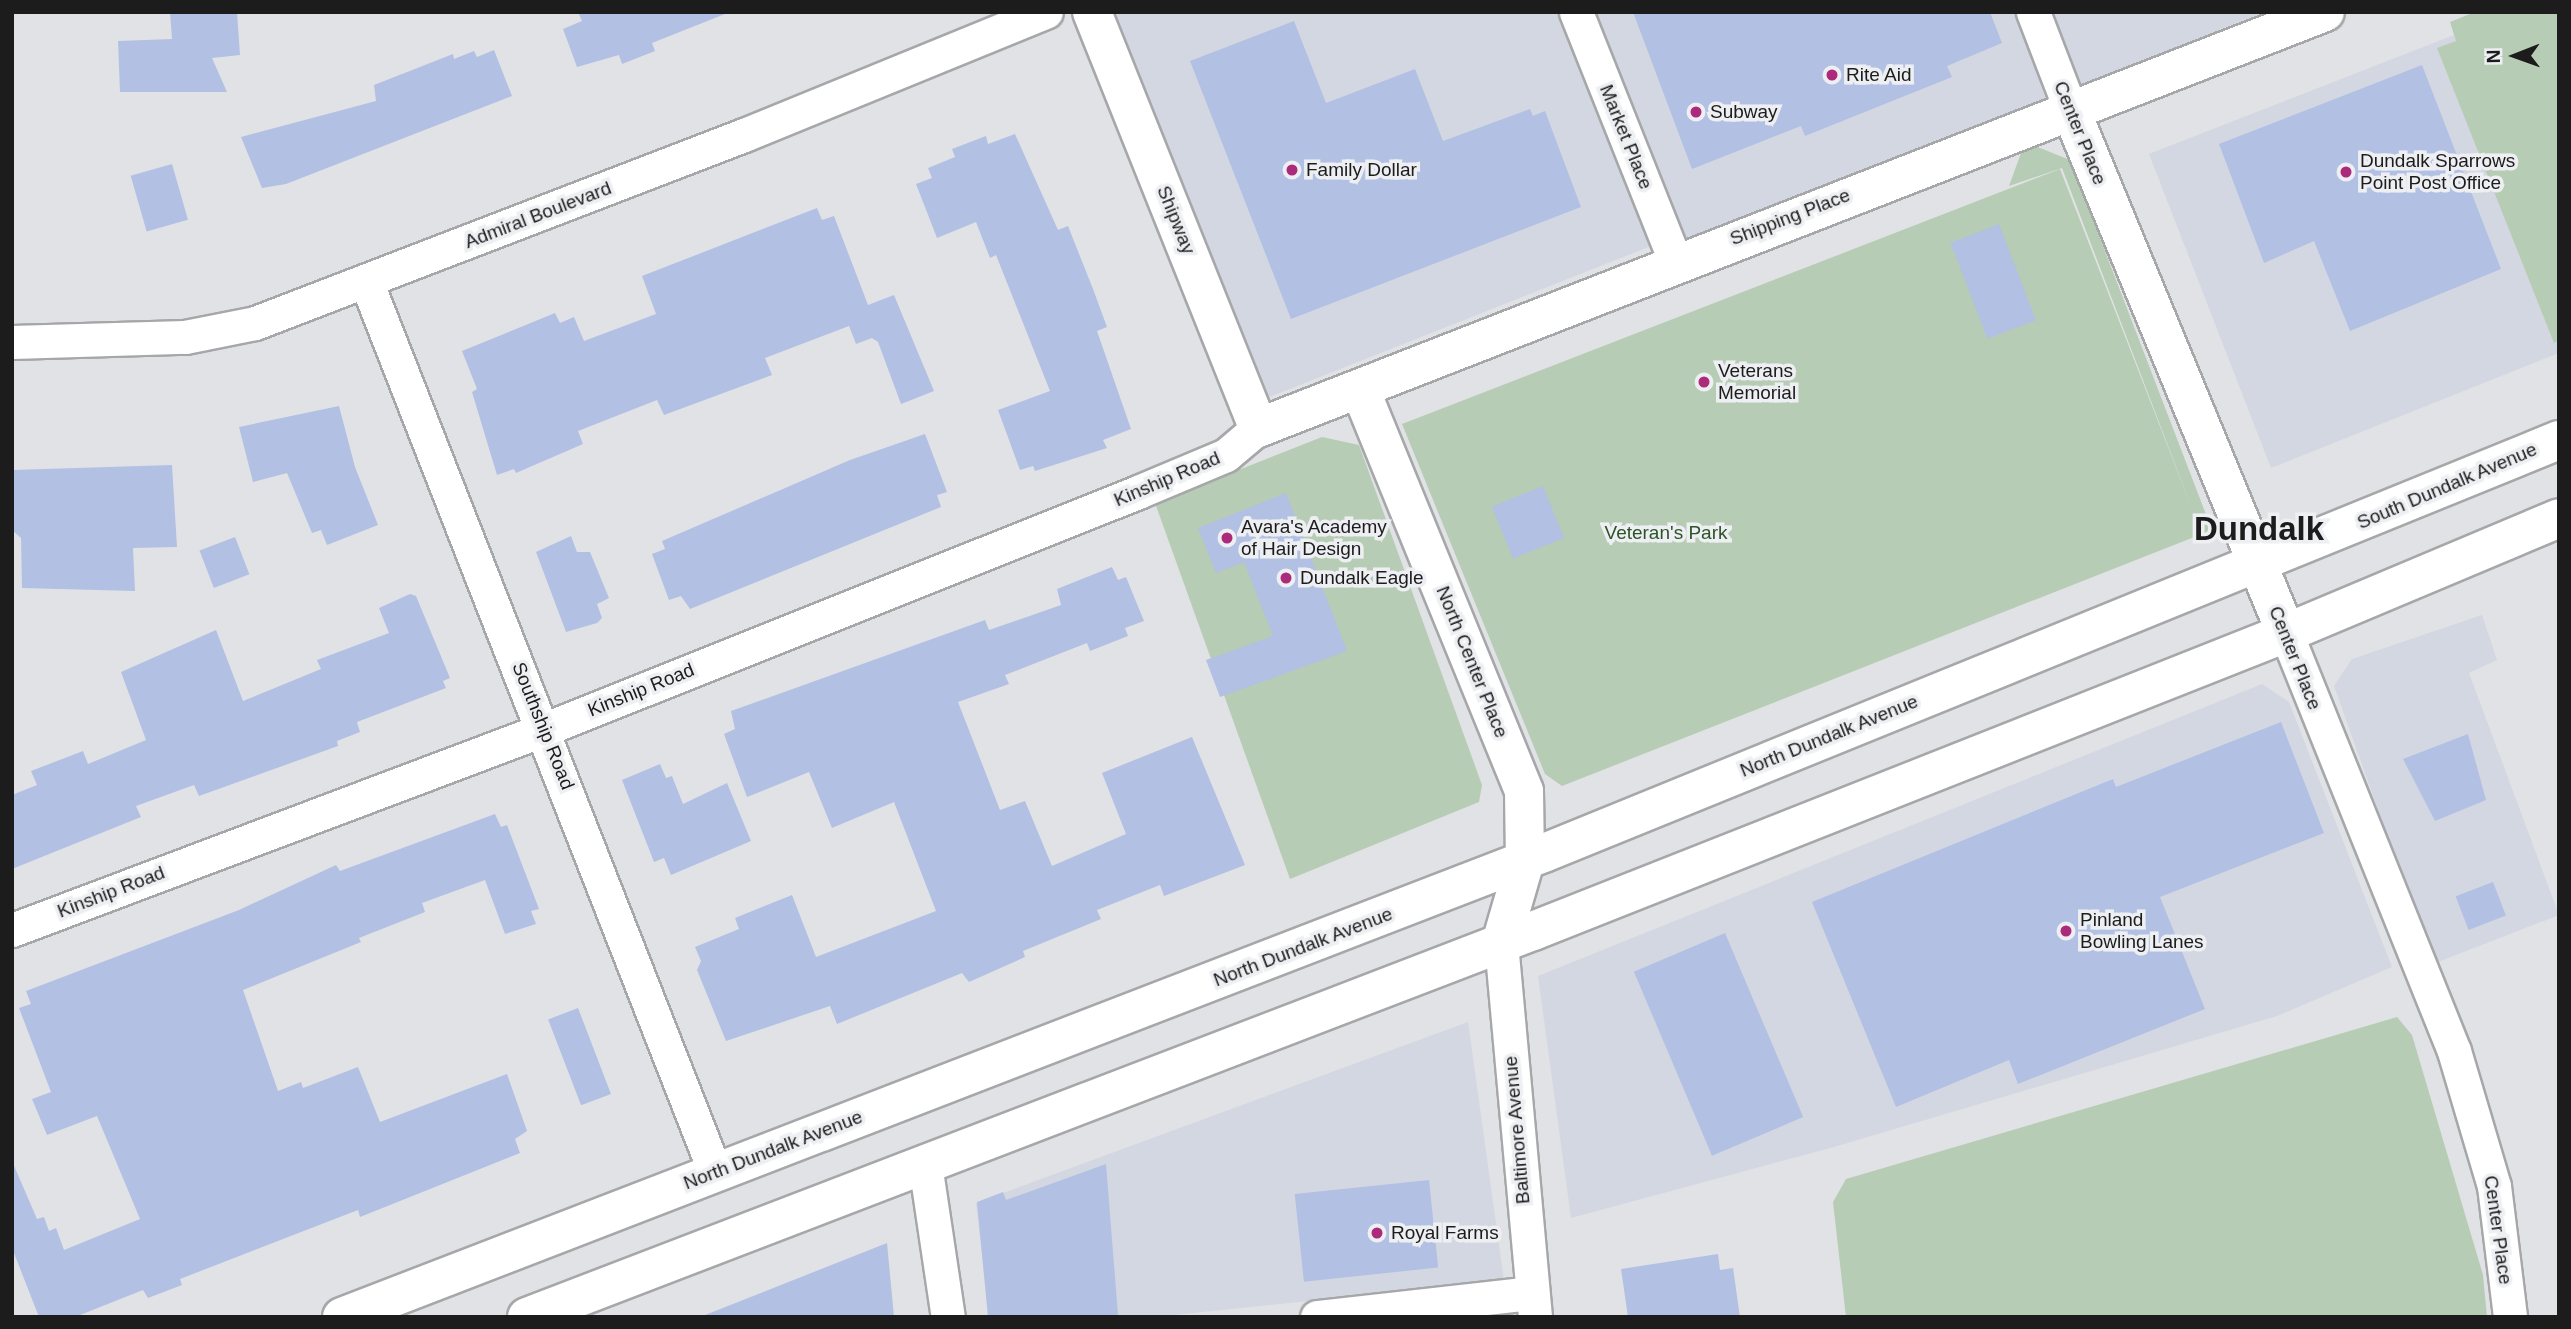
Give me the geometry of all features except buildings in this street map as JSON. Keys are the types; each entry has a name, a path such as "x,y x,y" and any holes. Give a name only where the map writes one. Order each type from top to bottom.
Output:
{"main road":[{"name":"Shipway","path":"1092,12 1258,428"},
{"name":"Shipping Place","path":"1258,428 1675,261 2325,12"},
{"name":"Center Place","path":"2071,111 2286,634"},
{"name":"North Center Place","path":"1360,389 1524,791 1525,861 1501,943"},
{"name":"South Dundalk Avenue","path":"2259,565 2559,440"},
{"path":"527,1317 1501,943 2286,634 2559,518"},
{"name":"North Dundalk Avenue","path":"342,1317 1525,861 2092,628 2259,565"}],"street":[{"name":"Admiral Boulevard","path":"12,342 185,337 255,323 1046,12"},
{"name":"Market Place","path":"1576,12 1675,261"},
{"name":"Center Place","path":"2033,12 2071,111"},
{"name":"Southship Road","path":"366,281 545,729 715,1172"},
{"name":"Kinship Road","path":"12,930 545,729 1138,492 1226,455 1258,428"},
{"name":"Center Place","path":"2286,634 2454,1051 2494,1186 2510,1317"},
{"name":"Baltimore Avenue","path":"1501,943 1534,1305"},
{"path":"925,1164 948,1317"},
{"path":"1317,1317 1534,1305"}],"shaded area":[{"path":"1108,12 2264,12 2074,88 2067,73 2040,84 2046,100 1680,244 1651,246 1259,401"},
{"path":"2454,35 2559,309 2559,353 2271,468 2149,154"},
{"path":"2482,615 2497,660 2469,673 2559,915 2433,964 2334,686 2352,659"},
{"path":"2262,684 2289,702 2392,967 2277,1016 1834,1147 1571,1218 1538,976"},
{"path":"1468,1022 1504,1281 1154,1317 989,1317 976,1203"}],"green space":[{"path":"2475,12 2559,12 2559,340 2554,343 2437,48 2456,41 2450,22"},
{"name":"Veteran's Park","path":"2030,144 2070,160 2212,530 1562,786 1545,774 1402,424 2060,169 2196,519 2062,168 2009,186 2021,153"},
{"path":"1322,437 1359,445 1482,785 1479,802 1290,879 1155,503"},
{"path":"2397,1017 2412,1035 2483,1275 2487,1317 1846,1317 1833,1202 1846,1179"}],"place":[{"name":"Rite Aid","path":"1832,75"},
{"name":"Subway","path":"1696,112"},
{"name":"Family Dollar","path":"1292,170"},
{"name":"Dundalk Sparrows Point Post Office","path":"2346,172"},
{"name":"Veterans Memorial","path":"1704,382"},
{"name":"Avara's Academy of Hair Design","path":"1227,538"},
{"name":"Dundalk Eagle","path":"1286,578"},
{"name":"Pinland Bowling Lanes","path":"2066,931"},
{"name":"Royal Farms","path":"1377,1233"}],"district":[{"name":"Dundalk","path":"2259,529"}]}
